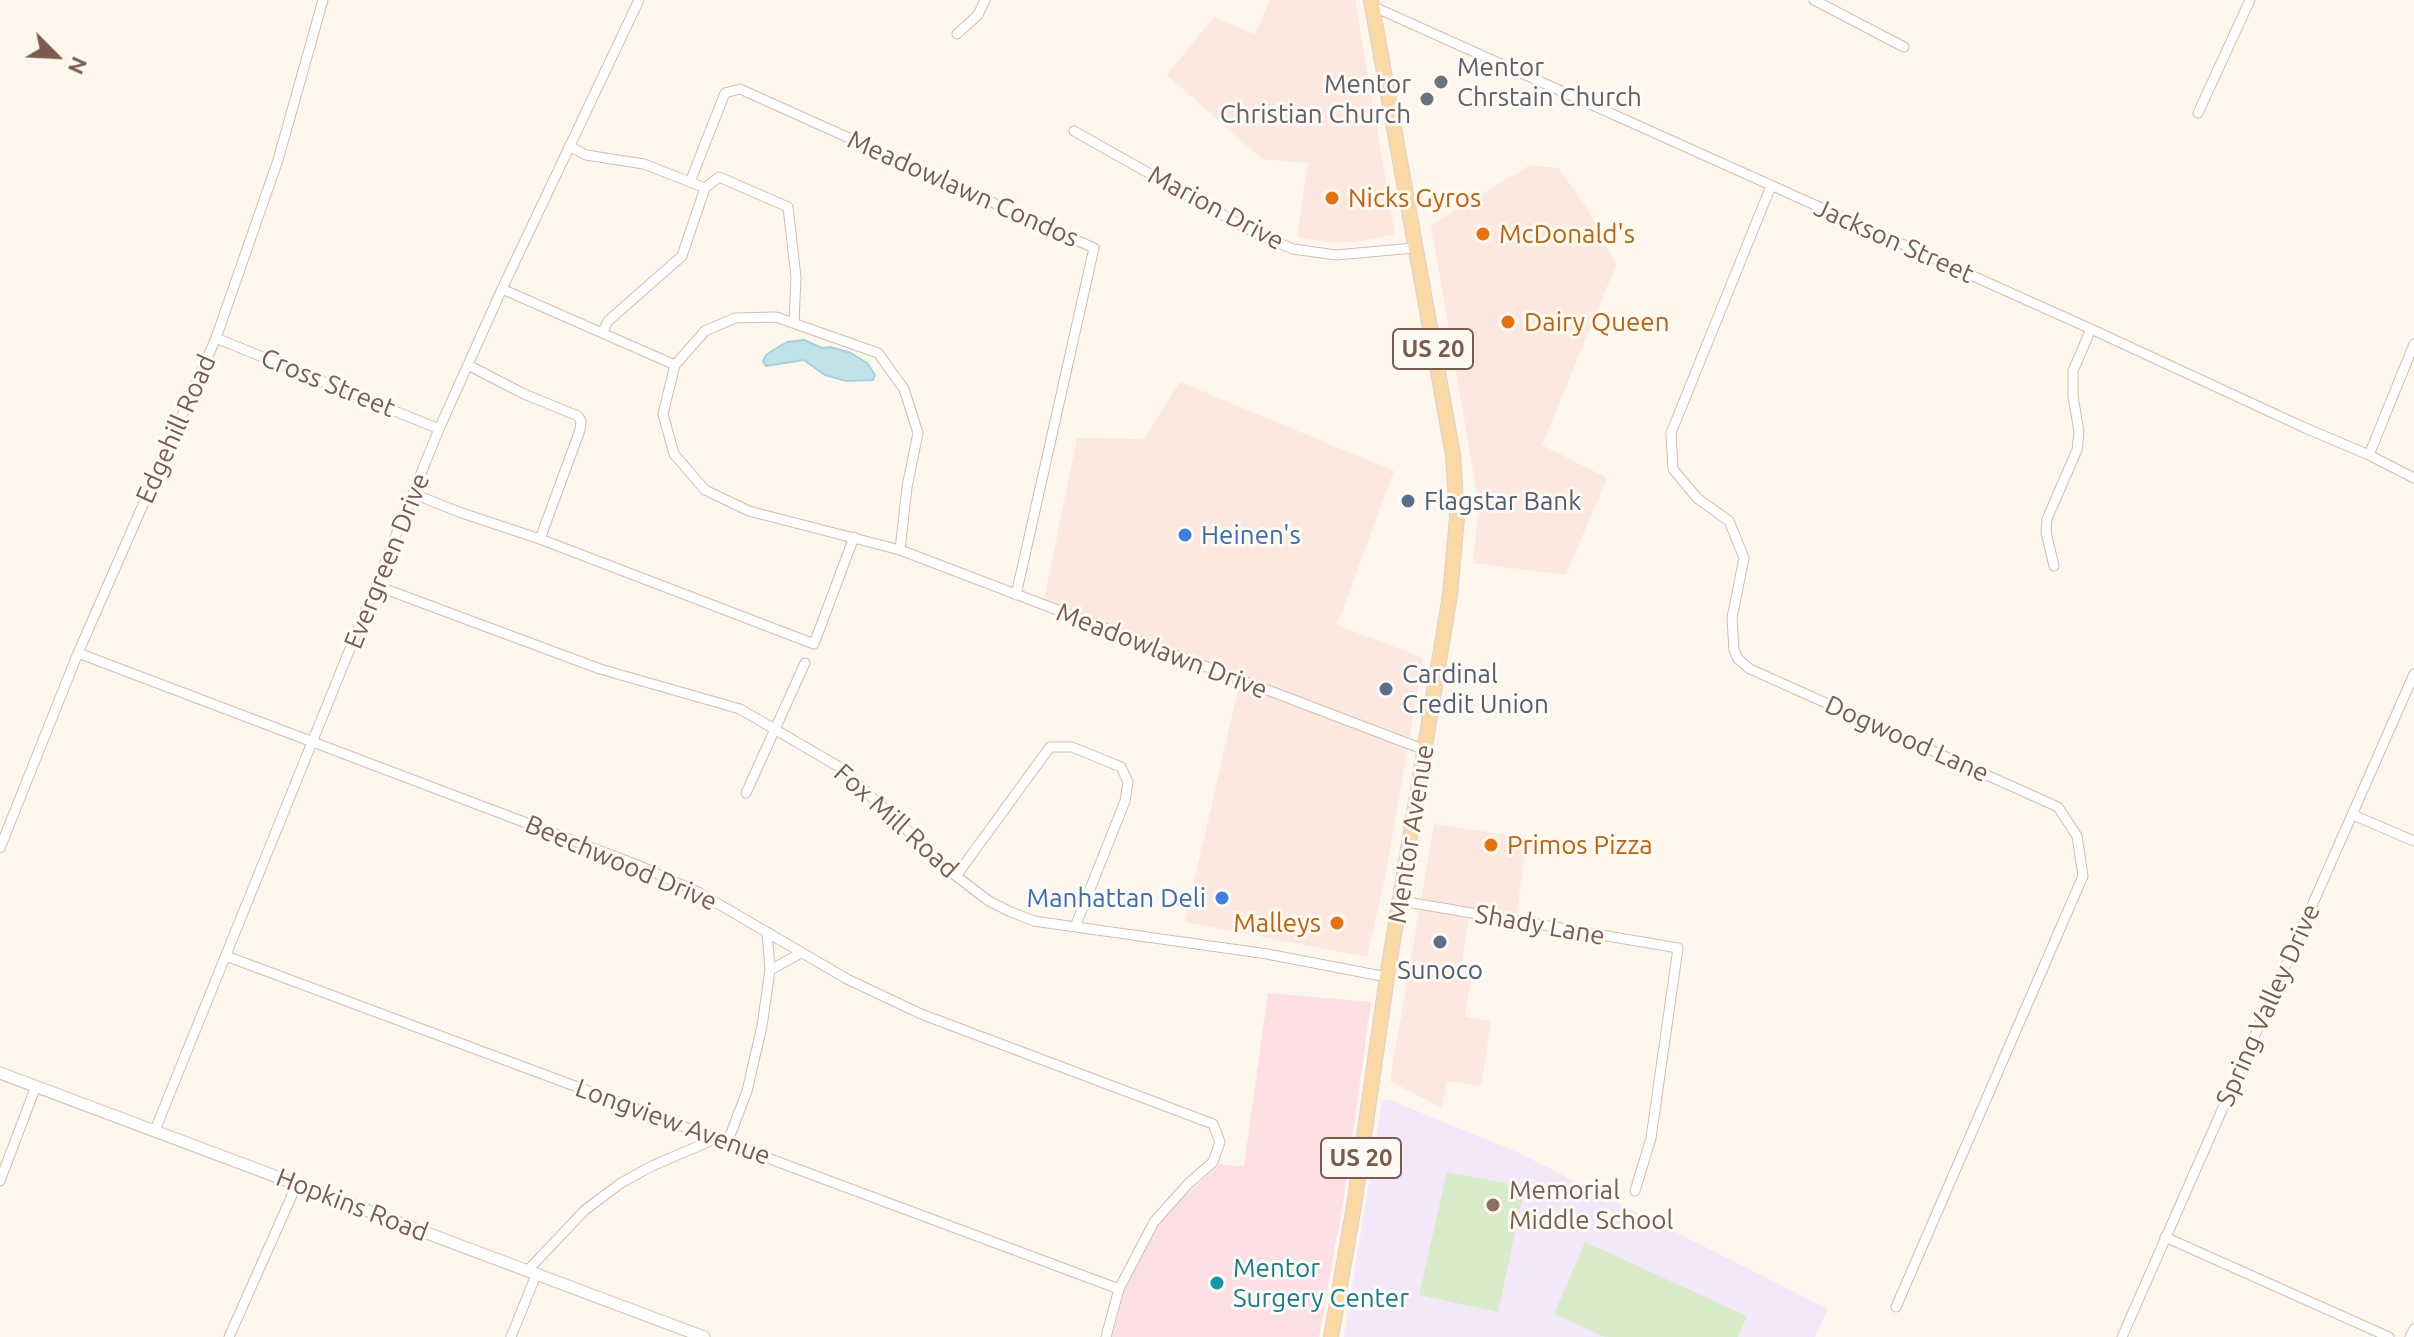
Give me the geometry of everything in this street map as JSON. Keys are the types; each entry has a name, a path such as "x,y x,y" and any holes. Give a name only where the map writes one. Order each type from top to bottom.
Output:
{"main road":[{"name":"Mentor Avenue","path":"1331,1337 1454,571 1457,518 1453,455 1367,2"}],"street":[{"name":"Edgehill Road","path":"0,848 78,653 216,338 278,160 323,0"},
{"name":"Evergreen Drive","path":"155,1130 439,429 639,0"},
{"path":"957,34 978,15 985,0"},
{"path":"1814,0 1904,47"},
{"path":"2198,113 2250,0"},
{"name":"Jackson Street","path":"1367,2 2414,478"},
{"name":"Meadowlawn Condos","path":"690,182 725,93 740,89 1094,248 1016,595"},
{"name":"Marion Drive","path":"1074,131 1253,232 1293,249 1336,255 1414,248"},
{"path":"569,146 586,155 644,164 705,188"},
{"path":"602,333 608,321 682,256 705,188 719,177 788,207 796,277 794,323"},
{"name":"Dogwood Lane","path":"1771,186 1671,433 1673,469 1697,498 1729,521 1744,558 1732,618 1734,650 1738,659 1750,669 2058,807 2077,836 2083,876 1896,1307"},
{"path":"502,289 675,365"},
{"name":"Meadowlawn Drive","path":"900,550 907,487 918,433 904,389 878,353 776,317 735,318 705,331 675,365 663,414 674,454 705,490 749,511 900,550 1425,750"},
{"path":"2054,566 2046,532 2047,519 2077,450 2079,432 2073,396 2073,371 2091,329"},
{"name":"Cross Street","path":"216,338 439,429"},
{"path":"2369,455 2414,344"},
{"path":"468,365 524,394 578,416 581,421 540,539"},
{"path":"414,494 814,644 854,537"},
{"name":"Fox Mill Road","path":"377,586 600,669 740,709 841,768 956,876 989,901 1034,921 1267,954 1387,977"},
{"name":"Beechwood Drive","path":"78,653 640,866 710,898 801,953 879,994 954,1028 1207,1120 1217,1131 1220,1142 1213,1162 1188,1184 1154,1222 1119,1289"},
{"path":"746,793 805,663"},
{"name":"Spring Valley Drive","path":"2122,1337 2414,674"},
{"path":"956,876 1050,747 1072,747 1121,767 1128,782 1125,801 1075,927"},
{"path":"2353,815 2414,841"},
{"name":"Shady Lane","path":"1401,901 1678,948 1651,1138 1635,1191"},
{"path":"511,1337 532,1273 585,1210 621,1183 652,1166 723,1140 753,1067 762,1026 770,970 767,932"},
{"path":"770,970 801,953"},
{"name":"Longview Avenue","path":"226,956 1119,1289"},
{"name":"Hopkins Road","path":"0,1073 704,1337"},
{"path":"0,1181 36,1086"},
{"path":"229,1337 297,1184"},
{"path":"2165,1237 2389,1337"},
{"path":"1106,1337 1119,1289"},
{"path":"2410,1337 2414,1329"}],"shaded area":[{"path":"1270,0 1355,0 1395,234 1333,243 1297,237 1308,163 1262,159 1167,75 1214,17 1255,34"},
{"path":"1530,165 1558,168 1586,206 1616,265 1542,445 1607,478 1566,575 1473,563 1479,506 1431,225"},
{"path":"1180,382 1394,471 1337,625 1423,658 1386,873 1367,957 1185,922 1239,685 1042,610 1077,438 1144,439"},
{"path":"1434,824 1528,838 1516,915 1470,908 1460,977 1471,979 1465,1017 1491,1021 1481,1086 1447,1081 1442,1108 1390,1081"},
{"path":"1268,993 1371,1002 1344,1196 1319,1337 1112,1337 1124,1292 1159,1224 1220,1164 1244,1167"},
{"name":"Memorial Middle School","path":"1388,1099 1519,1153 1828,1309 1815,1337 1344,1337 1382,1102"}],"green space":[{"path":"1447,1172 1525,1187 1498,1312 1419,1295"},
{"path":"1585,1242 1747,1316 1738,1337 1605,1337 1554,1314"}],"water":[{"path":"804,340 822,348 851,353 867,363 875,375 873,380 846,381 825,375 804,360 766,366 763,361 766,355 787,342"}],"place":[{"name":"Mentor Chrstain Church","path":"1441,82"},
{"name":"Mentor Christian Church","path":"1427,99"},
{"name":"Nicks Gyros","path":"1332,198"},
{"name":"McDonald's","path":"1483,234"},
{"name":"Dairy Queen","path":"1508,322"},
{"name":"Flagstar Bank","path":"1408,501"},
{"name":"Heinen's","path":"1185,535"},
{"name":"Cardinal Credit Union","path":"1386,689"},
{"name":"Primos Pizza","path":"1491,845"},
{"name":"Manhattan Deli","path":"1222,898"},
{"name":"Malleys","path":"1337,923"},
{"name":"Sunoco","path":"1440,942"},
{"name":"Memorial Middle School","path":"1493,1205"},
{"name":"Mentor Surgery Center","path":"1217,1283"}]}
